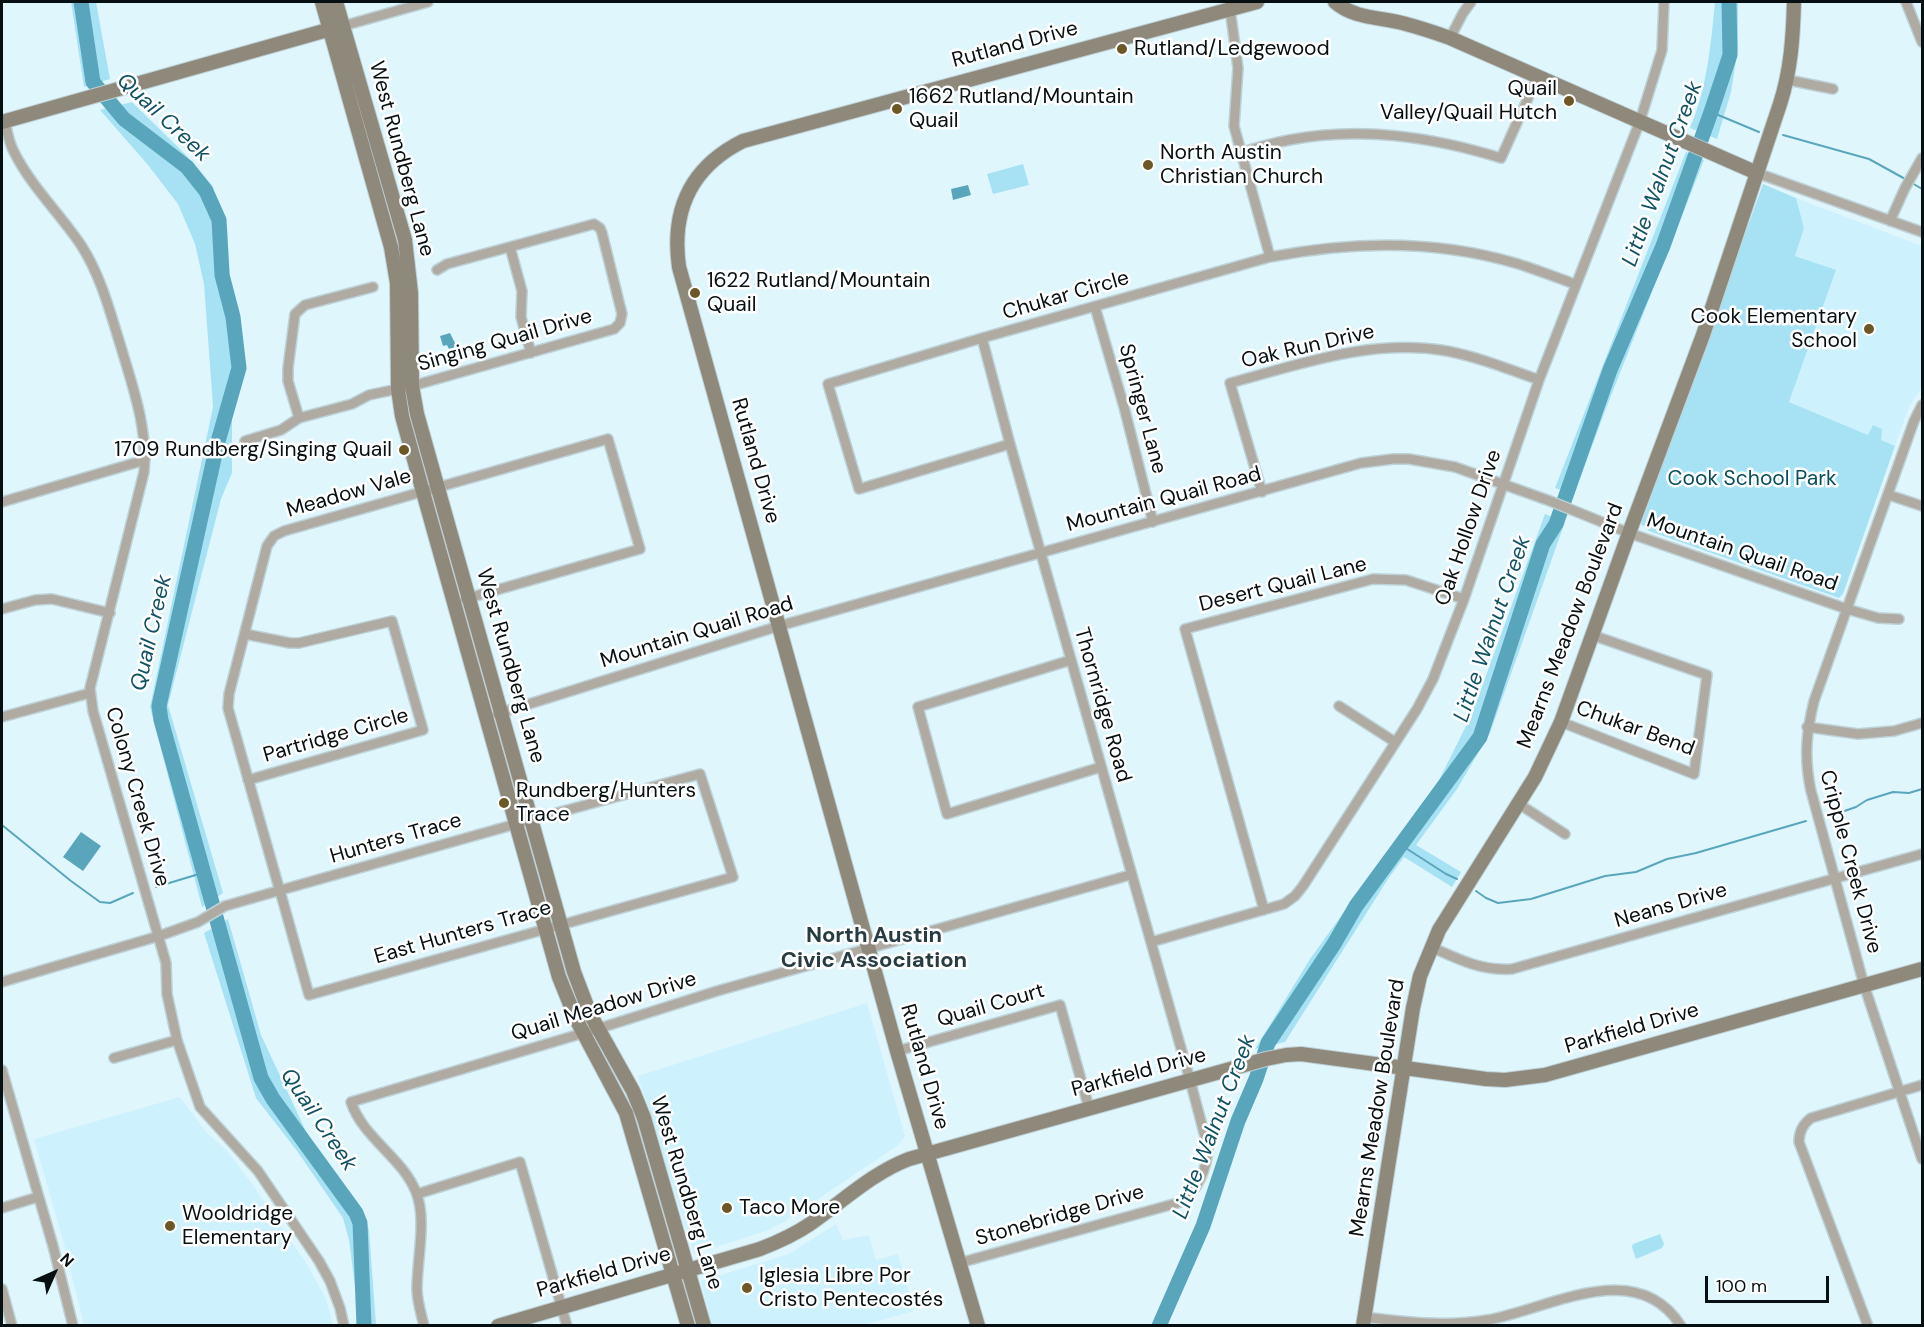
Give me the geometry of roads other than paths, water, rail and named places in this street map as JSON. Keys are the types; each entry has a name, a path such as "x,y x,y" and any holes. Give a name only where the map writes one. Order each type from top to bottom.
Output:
{"street":[{"name":"West Rundberg Lane","path":"322,2 336,28 392,221 391,247 405,388 402,416 469,597 574,972 597,1029 633,1091 648,1130 704,1326"},
{"name":"West Rundberg Lane","path":"336,2 336,28"},
{"path":"3,122 428,2"},
{"name":"Rutland Drive","path":"978,1326 897,1051 679,267 676,242 679,218 687,194 699,174 730,148 757,136 1257,2"},
{"path":"1335,2 1343,9 1353,13 1406,24 1450,38 1757,173 1923,232"},
{"path":"1354,2 1372,17"},
{"path":"1450,38 1471,2"},
{"name":"Oak Hollow Drive","path":"1151,942 1284,904 1299,891 1426,694 1464,599 1539,380 1640,121 1662,50 1664,2"},
{"name":"Mearns Meadow Boulevard","path":"1364,1321 1417,989 1431,947 1447,915 1535,777 1561,722 1703,336 1788,80 1794,2"},
{"path":"1906,2 1923,42"},
{"path":"1230,9 1238,68 1234,126 1270,257"},
{"path":"1240,153 1296,139 1362,133 1419,137 1501,158 1538,76"},
{"path":"1788,80 1833,89"},
{"name":"Colony Creek Drive","path":"3,122 13,151 82,246 99,278 137,402 145,460 90,693 93,711 166,963 167,994 177,1040 200,1107 258,1172 319,1261 330,1281 344,1326"},
{"path":"1890,221 1910,177 1923,158"},
{"name":"Singing Quail Drive","path":"244,441 281,430 299,418 351,404 369,395 405,388 531,353 614,329 620,323 622,314 602,233 597,225 587,225 447,264 437,270"},
{"name":"Chukar Circle","path":"1010,444 859,489 828,384 1270,257 1313,249 1416,245 1515,263 1575,284"},
{"path":"510,247 522,291 521,317 531,353"},
{"path":"299,418 288,381 295,314 304,305 373,288"},
{"name":"Springer Lane","path":"1095,307 1124,407 1153,522"},
{"name":"Thornridge Road","path":"982,339 1130,874 1190,1080"},
{"name":"Oak Run Drive","path":"1262,492 1230,383 1334,355 1391,347 1427,349 1463,355 1539,380"},
{"name":"Cripple Creek Drive","path":"1923,405 1914,421 1814,701 1807,727 1806,770 1864,985 1923,1159"},
{"name":"Meadow Vale","path":"279,890 228,708 229,694 266,549 274,537 284,531 608,439 640,549 469,597"},
{"name":"Mountain Quail Road","path":"487,717 779,626 1361,463 1393,459 1440,463 1550,501 1629,533 1847,609 1878,618 1899,619"},
{"path":"2,502 145,460"},
{"name":"West Rundberg Lane","path":"430,490 454,602 568,1003 620,1100 633,1135 688,1326"},
{"path":"1889,495 1923,506"},
{"name":"Desert Quail Lane","path":"1264,910 1185,629 1373,579 1406,580 1464,599"},
{"path":"454,602 469,597"},
{"path":"2,609 35,600 52,599 110,613"},
{"name":"Partridge Circle","path":"245,634 299,643 392,621 423,730 248,780"},
{"name":"Chukar Bend","path":"1561,722 1694,774 1707,675 1592,635"},
{"path":"1071,660 918,707 947,814 1101,767"},
{"path":"2,717 90,693"},
{"path":"1339,706 1395,742"},
{"path":"1807,727 1867,734 1923,723"},
{"name":"Hunters Trace","path":"2,982 159,936 198,922 225,906 700,774 733,877"},
{"path":"1519,804 1565,834"},
{"name":"Neans Drive","path":"1431,947 1480,968 1512,969 1923,854"},
{"name":"Quail Meadow Drive","path":"417,1194 405,1171 356,1117 351,1102 583,1034 717,991 1130,874"},
{"name":"East Hunters Trace","path":"279,890 309,995 733,877"},
{"name":"Parkfield Drive","path":"498,1326 760,1249 794,1235 890,1168 927,1154 1286,1055 1317,1056 1486,1079 1505,1080 1545,1075 1923,969"},
{"name":"Quail Court","path":"897,1051 1060,1005 1089,1108"},
{"path":"114,1058 177,1040"},
{"path":"2,1070 73,1326"},
{"name":"Stonebridge Drive","path":"959,1263 1181,1202 1195,1188 1208,1158 1208,1148 1190,1080"},
{"path":"1868,1326 1799,1137 1804,1124 1811,1118 1923,1085"},
{"path":"633,1135 648,1130"},
{"path":"423,1326 417,1290 421,1212 417,1194 520,1162 567,1326"},
{"path":"2,1208 38,1197"},
{"path":"2,1289 12,1326"},
{"path":"1364,1321 1414,1323 1488,1320 1591,1292 1622,1290 1652,1299 1666,1309 1681,1326"}],"waterway":[{"name":"Quail Creek","path":"81,2 93,82 124,119 187,167 206,191 219,220 222,275 233,317 239,368 217,445 159,706 261,1078 273,1099 356,1213 360,1223 364,1326"},
{"name":"Little Walnut Creek","path":"1159,1326 1203,1226 1238,1121 1268,1043 1334,944 1356,906 1480,737 1543,544 1556,524 1610,370 1663,246 1711,112 1730,55 1729,2"},
{"path":"1711,112 1759,132"},
{"path":"1783,135 1869,159 1907,180"},
{"path":"1912,183 1922,189"},
{"path":"1833,815 1856,807 1867,800 1893,792 1909,793 1922,789"},
{"path":"1476,891 1498,903 1531,899 1605,876 1636,872 1667,859 1696,853 1806,821"},
{"path":"2,825 100,902 110,903 133,893"},
{"path":"1401,845 1457,879"},
{"path":"156,887 199,874 205,877"}],"place":[{"name":"Rutland/Ledgewood","path":"1122,49"},
{"name":"Quail Valley/Quail Hutch","path":"1569,101"},
{"name":"1662 Rutland/Mountain Quail","path":"897,109"},
{"name":"North Austin Christian Church","path":"1148,165"},
{"name":"1622 Rutland/Mountain Quail","path":"695,293"},
{"name":"Cook Elementary School","path":"1869,329"},
{"name":"1709 Rundberg/Singing Quail","path":"404,450"},
{"name":"Rundberg/Hunters Trace","path":"504,803"},
{"name":"Taco More","path":"727,1208"},
{"name":"Wooldridge Elementary","path":"170,1226"},
{"name":"Iglesia Libre Por Cristo Pentecostés","path":"747,1288"}],"district":[{"name":"North Austin Civic Association","path":"874,948"}],"park label":[{"name":"Cook School Park","path":"1752,479"}]}
